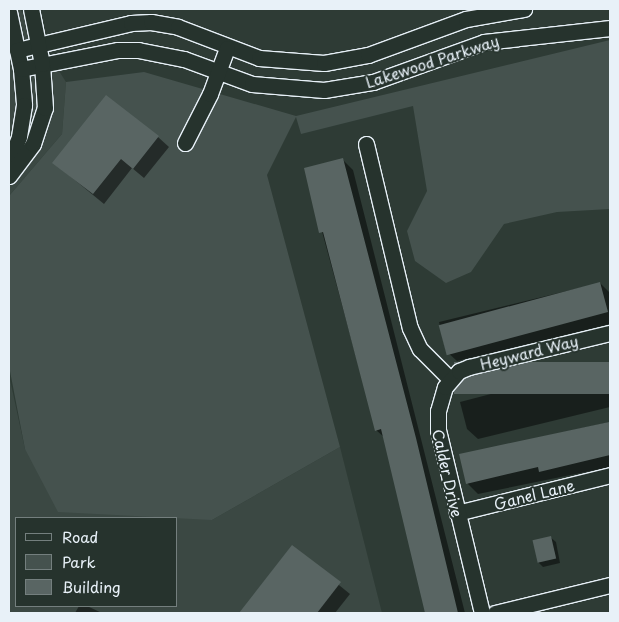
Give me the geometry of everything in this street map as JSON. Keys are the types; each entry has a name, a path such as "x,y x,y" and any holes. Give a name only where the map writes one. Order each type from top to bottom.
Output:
{"street":[{"path":"9,176 28,155 45,108 42,64 31,9"},
{"name":"Lakewood Parkway","path":"17,50 38,43 151,22 178,27 226,48 280,62 340,61 387,49 466,19 524,9"},
{"path":"9,12 21,69 23,122 9,162"},
{"name":"Lakewood Parkway","path":"21,69 128,50 172,56 218,73 276,88 340,88 390,76 484,42 610,28"},
{"path":"185,143 218,73 226,48"},
{"path":"366,144 410,328 420,349 450,378"},
{"name":"Heyward Way","path":"450,378 470,367 610,333"},
{"name":"Calder Drive","path":"450,378 444,387 436,422 482,613"},
{"name":"Ganel Lane","path":"458,513 610,474"},
{"path":"495,613 610,585"}],"shaded area":[{"path":"9,9 20,9 66,82 62,134 9,196"},
{"path":"9,375 25,449 212,520 340,447 382,613 9,613"}],"green space":[{"path":"610,40 610,209 557,212 504,224 471,272 446,283 415,261 407,231 427,191 413,106 301,134 296,117 267,175 340,447 212,520 58,512 25,449 9,366 9,196 62,134 66,82 144,72 296,116"}],"building":[{"path":"106,95 159,136 133,169 121,159 93,194 52,163"},
{"path":"343,158 416,438 458,613 425,613 381,429 375,431 323,232 319,233 304,168"},
{"path":"600,282 608,312 447,355 439,325"},
{"path":"454,362 610,362 610,394 454,394"},
{"path":"609,422 610,455 539,472 538,467 466,484 459,454"},
{"path":"551,536 556,558 538,563 532,540"},
{"path":"292,545 341,582 317,613 239,613"}]}
